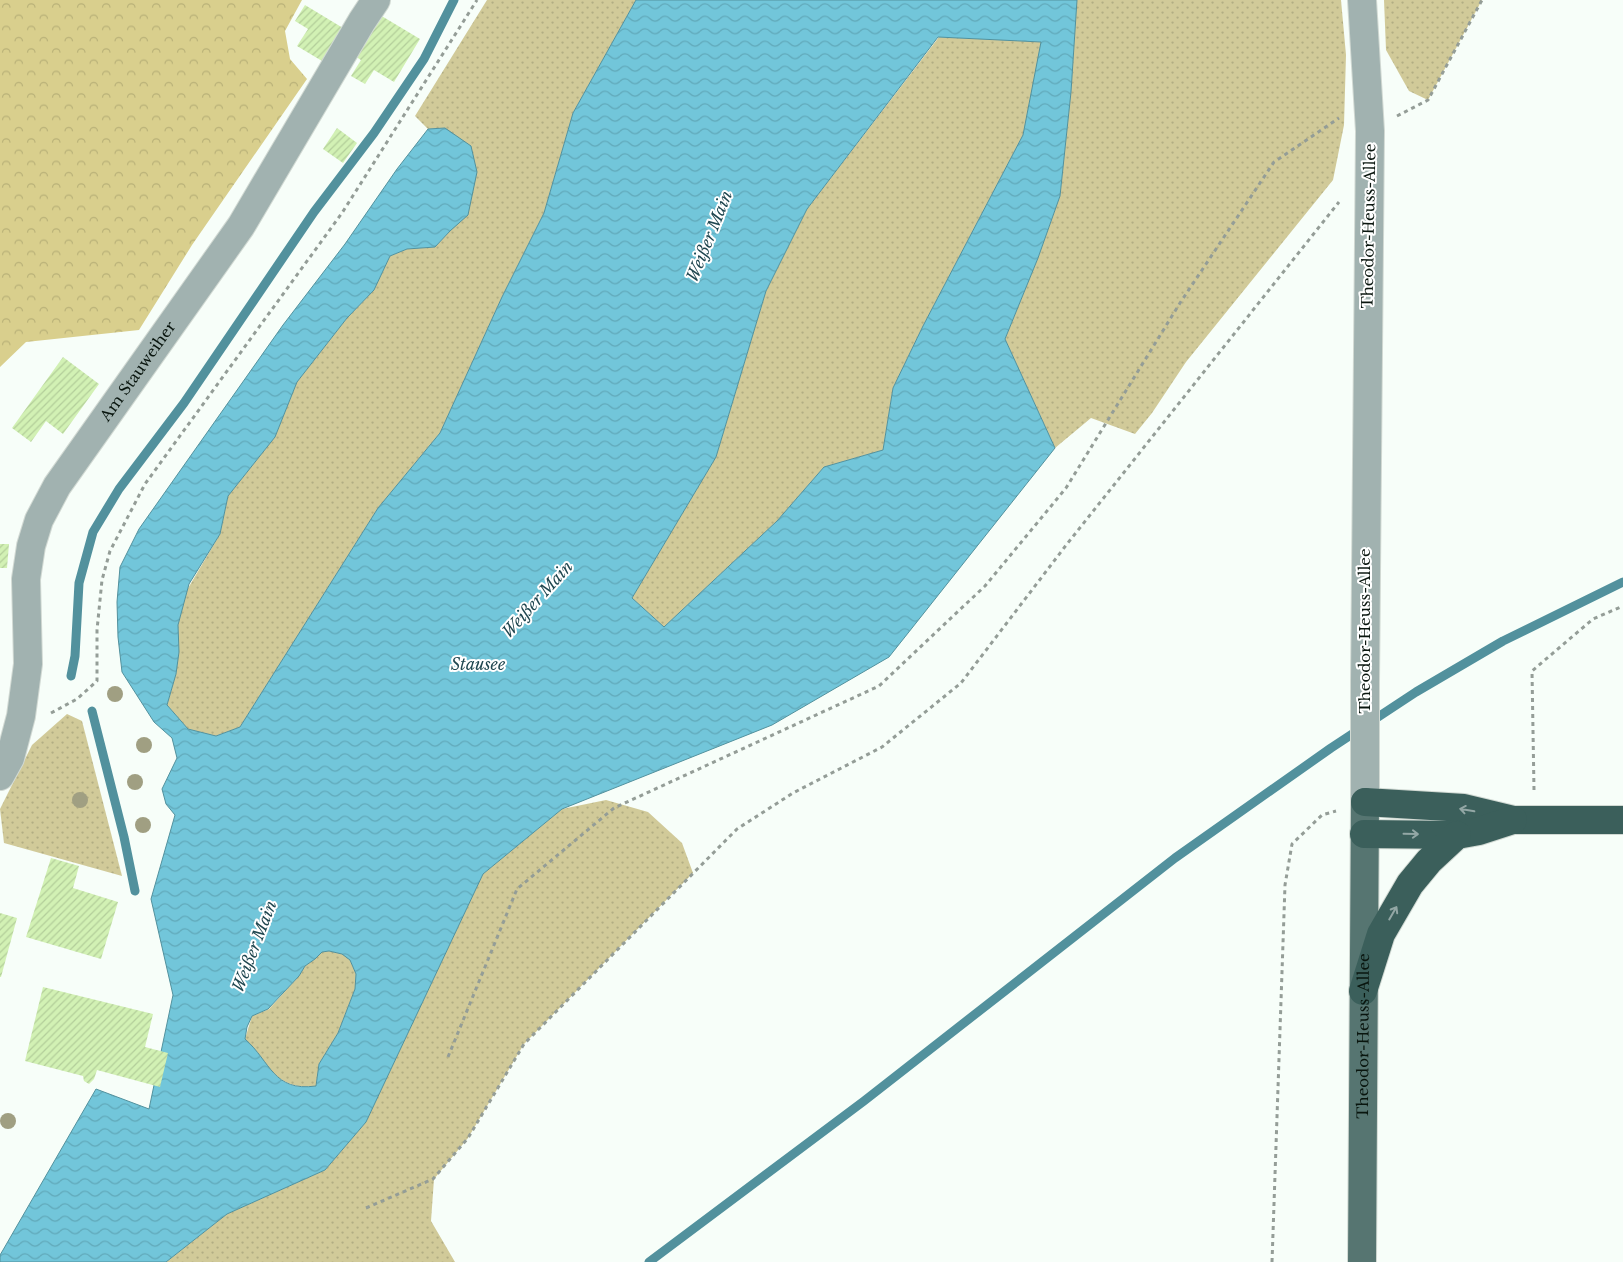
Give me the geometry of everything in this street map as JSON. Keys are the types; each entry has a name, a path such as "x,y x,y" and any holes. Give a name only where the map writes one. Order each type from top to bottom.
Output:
{"highway":[{"path":"1365,802 1464,808 1524,820 1623,820"},
{"path":"1364,834 1457,835 1524,820"},
{"path":"1363,991 1380,934 1410,884 1429,861 1457,835"}],"main road":[{"name":"Theodor-Heuss-Allee","path":"1362,1262 1365,802"}],"street":[{"name":"Am Stauweiher","path":"0,776 10,758 21,716 28,664 26,579 31,546 39,520 57,486 240,226 376,0"},
{"name":"Theodor-Heuss-Allee","path":"1362,0 1370,131 1365,802"}],"path":[{"path":"21,716 45,716 77,699 97,681 96,630 102,580 110,551 145,484 342,213 477,0"},
{"path":"1370,131 1428,100 1482,0"},
{"path":"448,1057 516,889 614,808 879,686 985,586 1066,488 1180,303 1274,162 1369,99"},
{"path":"366,1208 434,1179 468,1138 524,1044 737,829 793,794 882,748 962,683 1067,544 1339,202"},
{"path":"1524,820 1532,671 1592,619 1623,606"},
{"path":"1272,1262 1285,885 1292,844 1322,815 1365,802"}],"shaded area":[{"path":"487,0 636,0 573,113 544,213 502,297 440,433 378,508 240,727 216,736 188,729 167,705 176,674 179,652 178,625 187,590 220,534 228,496 275,437 297,382 347,318 374,290 390,256 407,249 435,247 450,231 445,128 428,129 415,116"},
{"path":"1077,0 1341,0 1346,55 1344,125 1333,180 1186,362 1152,413 1135,434 1091,418 1055,448 1005,339 1038,258 1060,196 1071,92"},
{"path":"1384,0 1482,0 1428,100 1409,91 1386,50"},
{"path":"939,37 1042,42 1023,135 923,326 893,388 883,450 824,467 777,521 664,627 632,598 716,457 766,291 807,209"},
{"path":"67,714 82,721 122,876 4,843 0,809 32,745"},
{"path":"606,800 648,812 682,843 693,873 524,1044 468,1138 434,1179 431,1221 455,1262 166,1262 227,1214 325,1170 366,1122 483,874 562,809"},
{"path":"329,951 343,954 350,960 356,974 355,989 338,1033 319,1064 316,1086 292,1084 274,1074 245,1039 252,1016 269,1009 299,976 305,966 322,952"}],"green space":[{"path":"0,0 302,0 285,31 290,59 307,79 192,245 139,330 26,342 0,367"}],"water":[{"name":"Stausee","path":"636,0 1077,0 1071,92 1060,196 1038,258 1005,339 1055,448 889,657 772,725 562,809 483,874 366,1122 325,1170 227,1214 166,1262 0,1262 0,1255 96,1089 149,1109 173,995 151,899 175,815 166,804 162,789 177,758 172,738 154,722 122,672 117,602 120,567 139,529 283,325 345,244 397,169 428,129 445,128 471,146 477,172 468,215 435,247 407,249 390,256 374,290 347,318 297,382 275,437 228,496 220,534 189,584 178,625 179,652 176,674 167,705 188,729 216,736 240,727 378,508 440,433 502,297 544,213 573,113","holes":["938,37 1041,42 1023,135 923,326 893,388 883,450 824,467 777,521 664,627 632,598 716,457 766,291 807,209","329,951 342,954 350,960 356,974 355,989 338,1033 319,1064 316,1086 302,1087 281,1080 274,1073 245,1039 247,1027 252,1016 268,1009 299,976 305,966 322,952"]}],"building":[{"path":"305,5 343,28 322,61 297,46 308,29 295,21"},
{"path":"375,12 420,39 394,82 374,70 365,84 351,76 361,60 350,53"},
{"path":"337,128 357,143 343,163 323,149"},
{"path":"63,357 99,384 63,434 46,421 31,442 12,428"},
{"path":"0,544 9,544 7,568 0,568"},
{"path":"51,858 79,866 73,888 118,902 101,959 26,937"},
{"path":"0,913 17,918 1,977 0,977"},
{"path":"43,987 153,1014 145,1047 168,1053 160,1087 97,1070 94,1079 89,1084 84,1081 83,1076 25,1061"}],"waterway":[{"path":"71,676 75,656 79,583 93,532 119,489 184,403 314,212 374,133 424,59 454,0"},
{"path":"649,1262 864,1101 1175,858 1331,748 1416,692 1503,641 1623,582"},
{"path":"92,711 124,837 135,891"}],"water label":[{"name":"Weißer Main","path":"709,236"},
{"name":"Weißer Main","path":"537,599"},
{"name":"Weißer Main","path":"254,946"}]}
